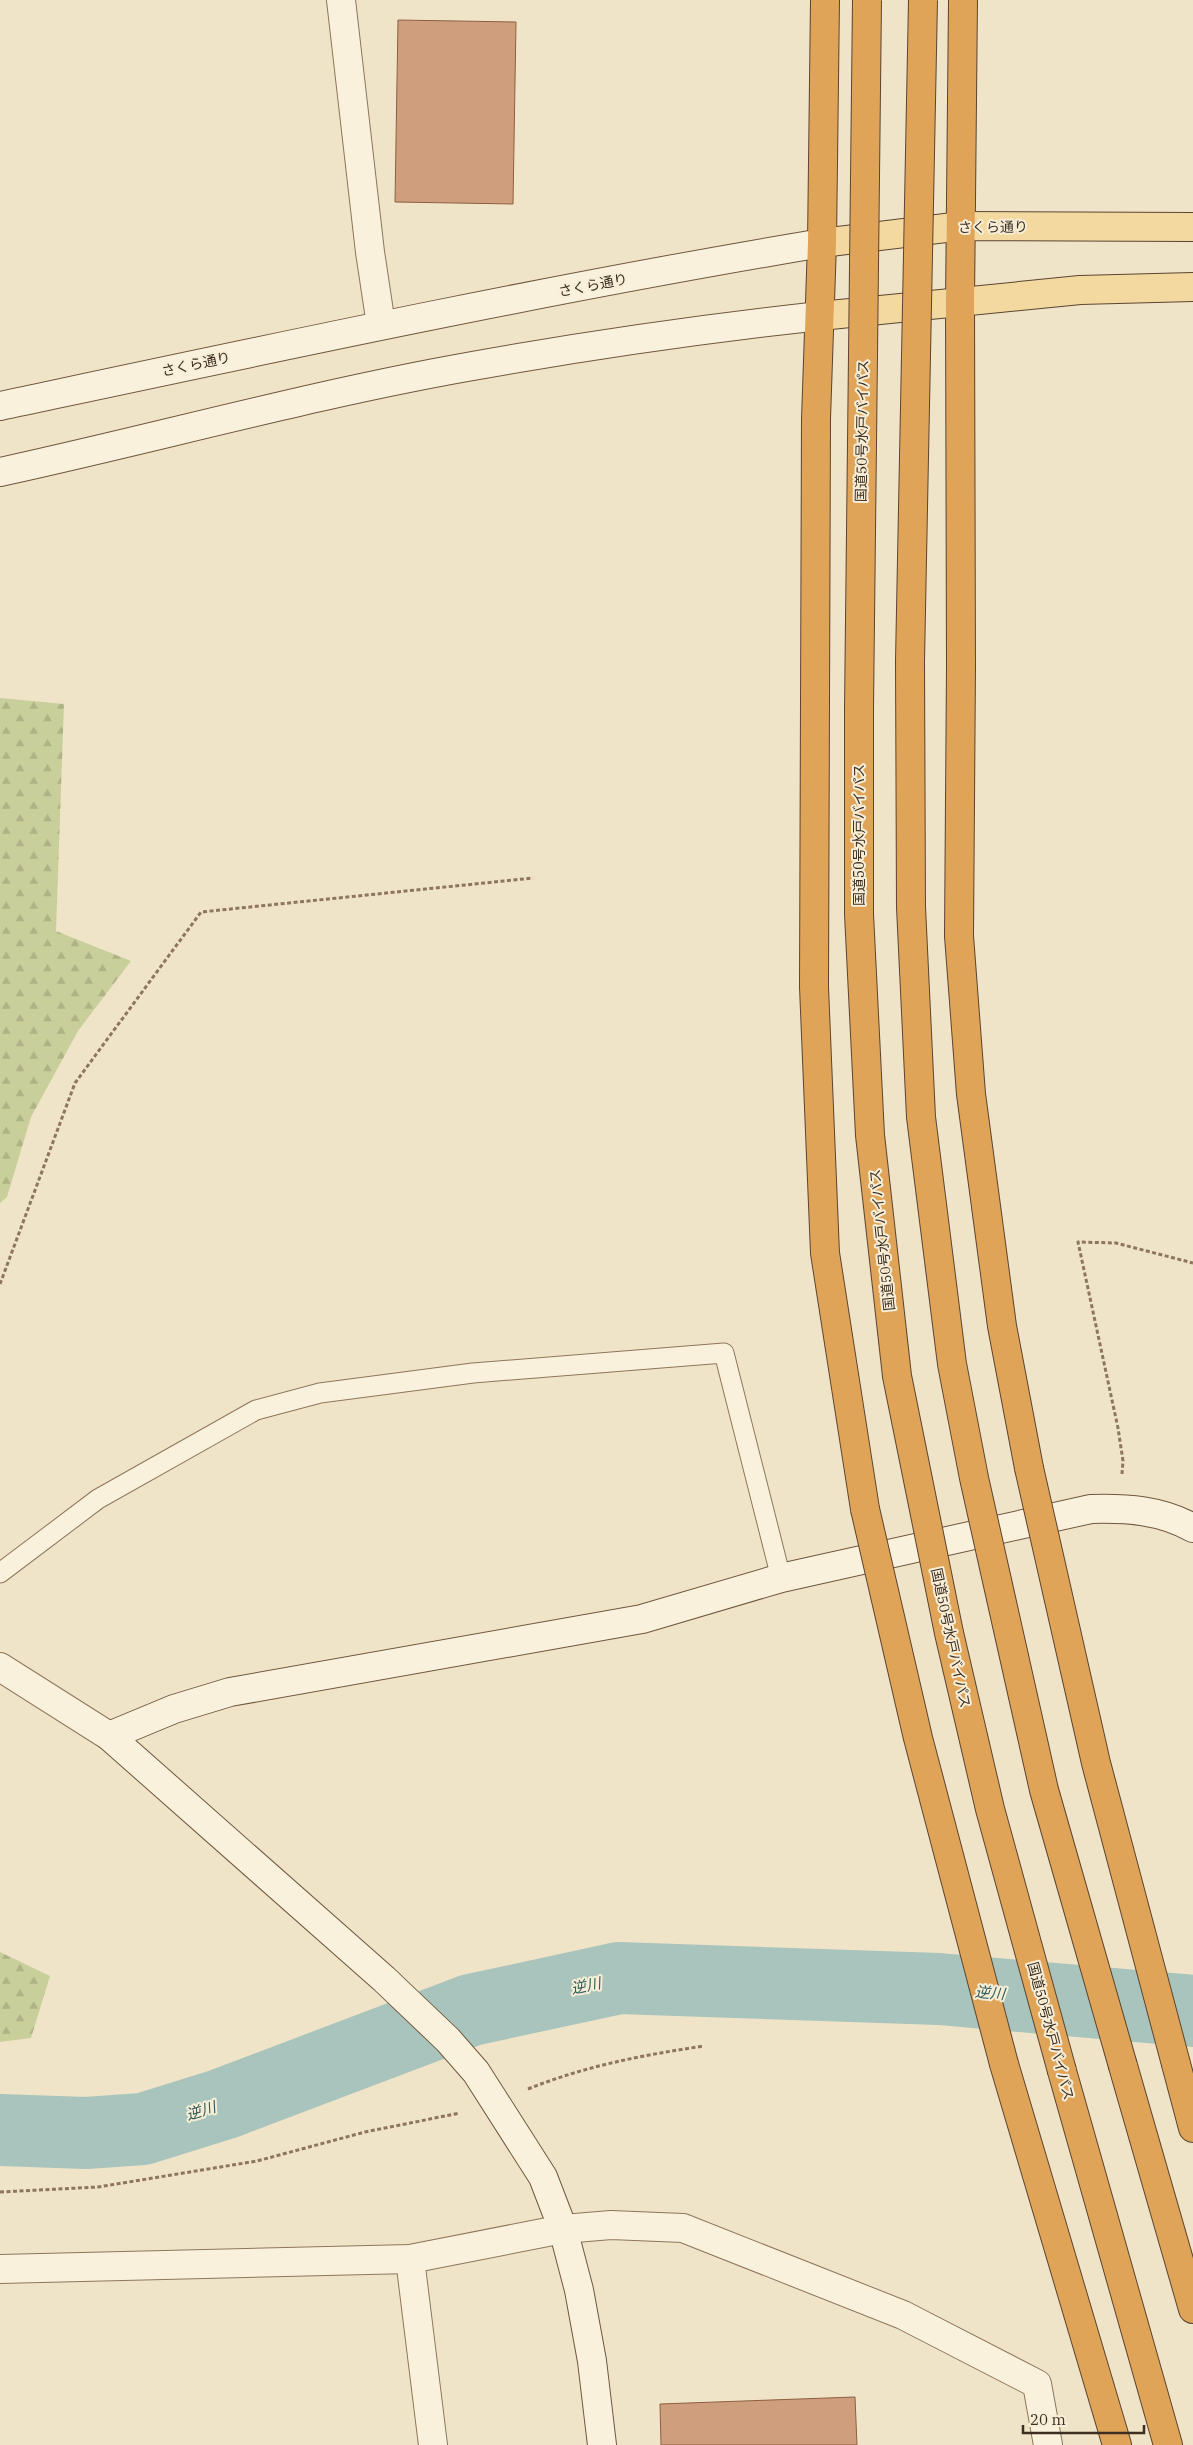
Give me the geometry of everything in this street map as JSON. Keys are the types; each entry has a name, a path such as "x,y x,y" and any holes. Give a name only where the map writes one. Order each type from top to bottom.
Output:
{"highway":[{"path":"825,0 822,243 816,419 814,986 825,1254 864,1509 918,1738 1004,2064 1117,2445"},
{"name":"国道50号水戸バイパス","path":"867,0 859,699 859,894 870,1135 897,1376 947,1624 990,1809 1168,2445"},
{"path":"923,0 910,661 911,907 921,1117 952,1364 974,1478 1044,1790 1193,2309"},
{"path":"963,0 960,302 961,676 959,936 972,1104 1002,1326 1029,1468 1096,1763 1193,2128"}],"main road":[{"name":"さくら通り","path":"822,243 962,226 1193,227"},
{"path":"820,316 1080,290 1193,287"}],"street":[{"path":"341,0 370,252 382,325"},
{"name":"さくら通り","path":"0,406 382,325 718,260 822,243"},
{"path":"0,472 256,412 466,367 715,328 820,316"},
{"path":"109,1736 174,1709 230,1692 642,1619 781,1578 1091,1509 1119,1508 1143,1510 1179,1520 1193,1528"},
{"path":"0,1667 109,1736 384,1979 448,2040 476,2072 543,2177 564,2229 579,2290 592,2361 602,2445"},
{"path":"0,2269 410,2259 564,2229 611,2225 684,2228 903,2315 1037,2384 1048,2445"},
{"path":"410,2259 433,2445"}],"lane":[{"path":"0,1573 98,1499 256,1410 320,1393 473,1373 724,1354 781,1578"}],"path":[{"path":"0,1284 75,1083 201,912 533,878"},
{"path":"1119,1508 1122,1453 1078,1242 1116,1243 1193,1263"},
{"path":"0,2192 98,2187 257,2161 365,2132 460,2113 496,2102 580,2070 641,2056 704,2046"}],"green space":[{"path":"0,698 64,704 56,931 131,961 78,1031 31,1117 7,1197 0,1203"},
{"path":"0,1952 50,1976 31,2038 0,2042"}],"building":[{"path":"398,20 516,22 513,204 395,202"},
{"path":"855,2397 857,2445 661,2445 660,2404"}],"waterway":[{"name":"逆川","path":"0,2130 86,2133 143,2129 223,2104 471,2010 619,1978 939,1989 1193,2011"}]}
